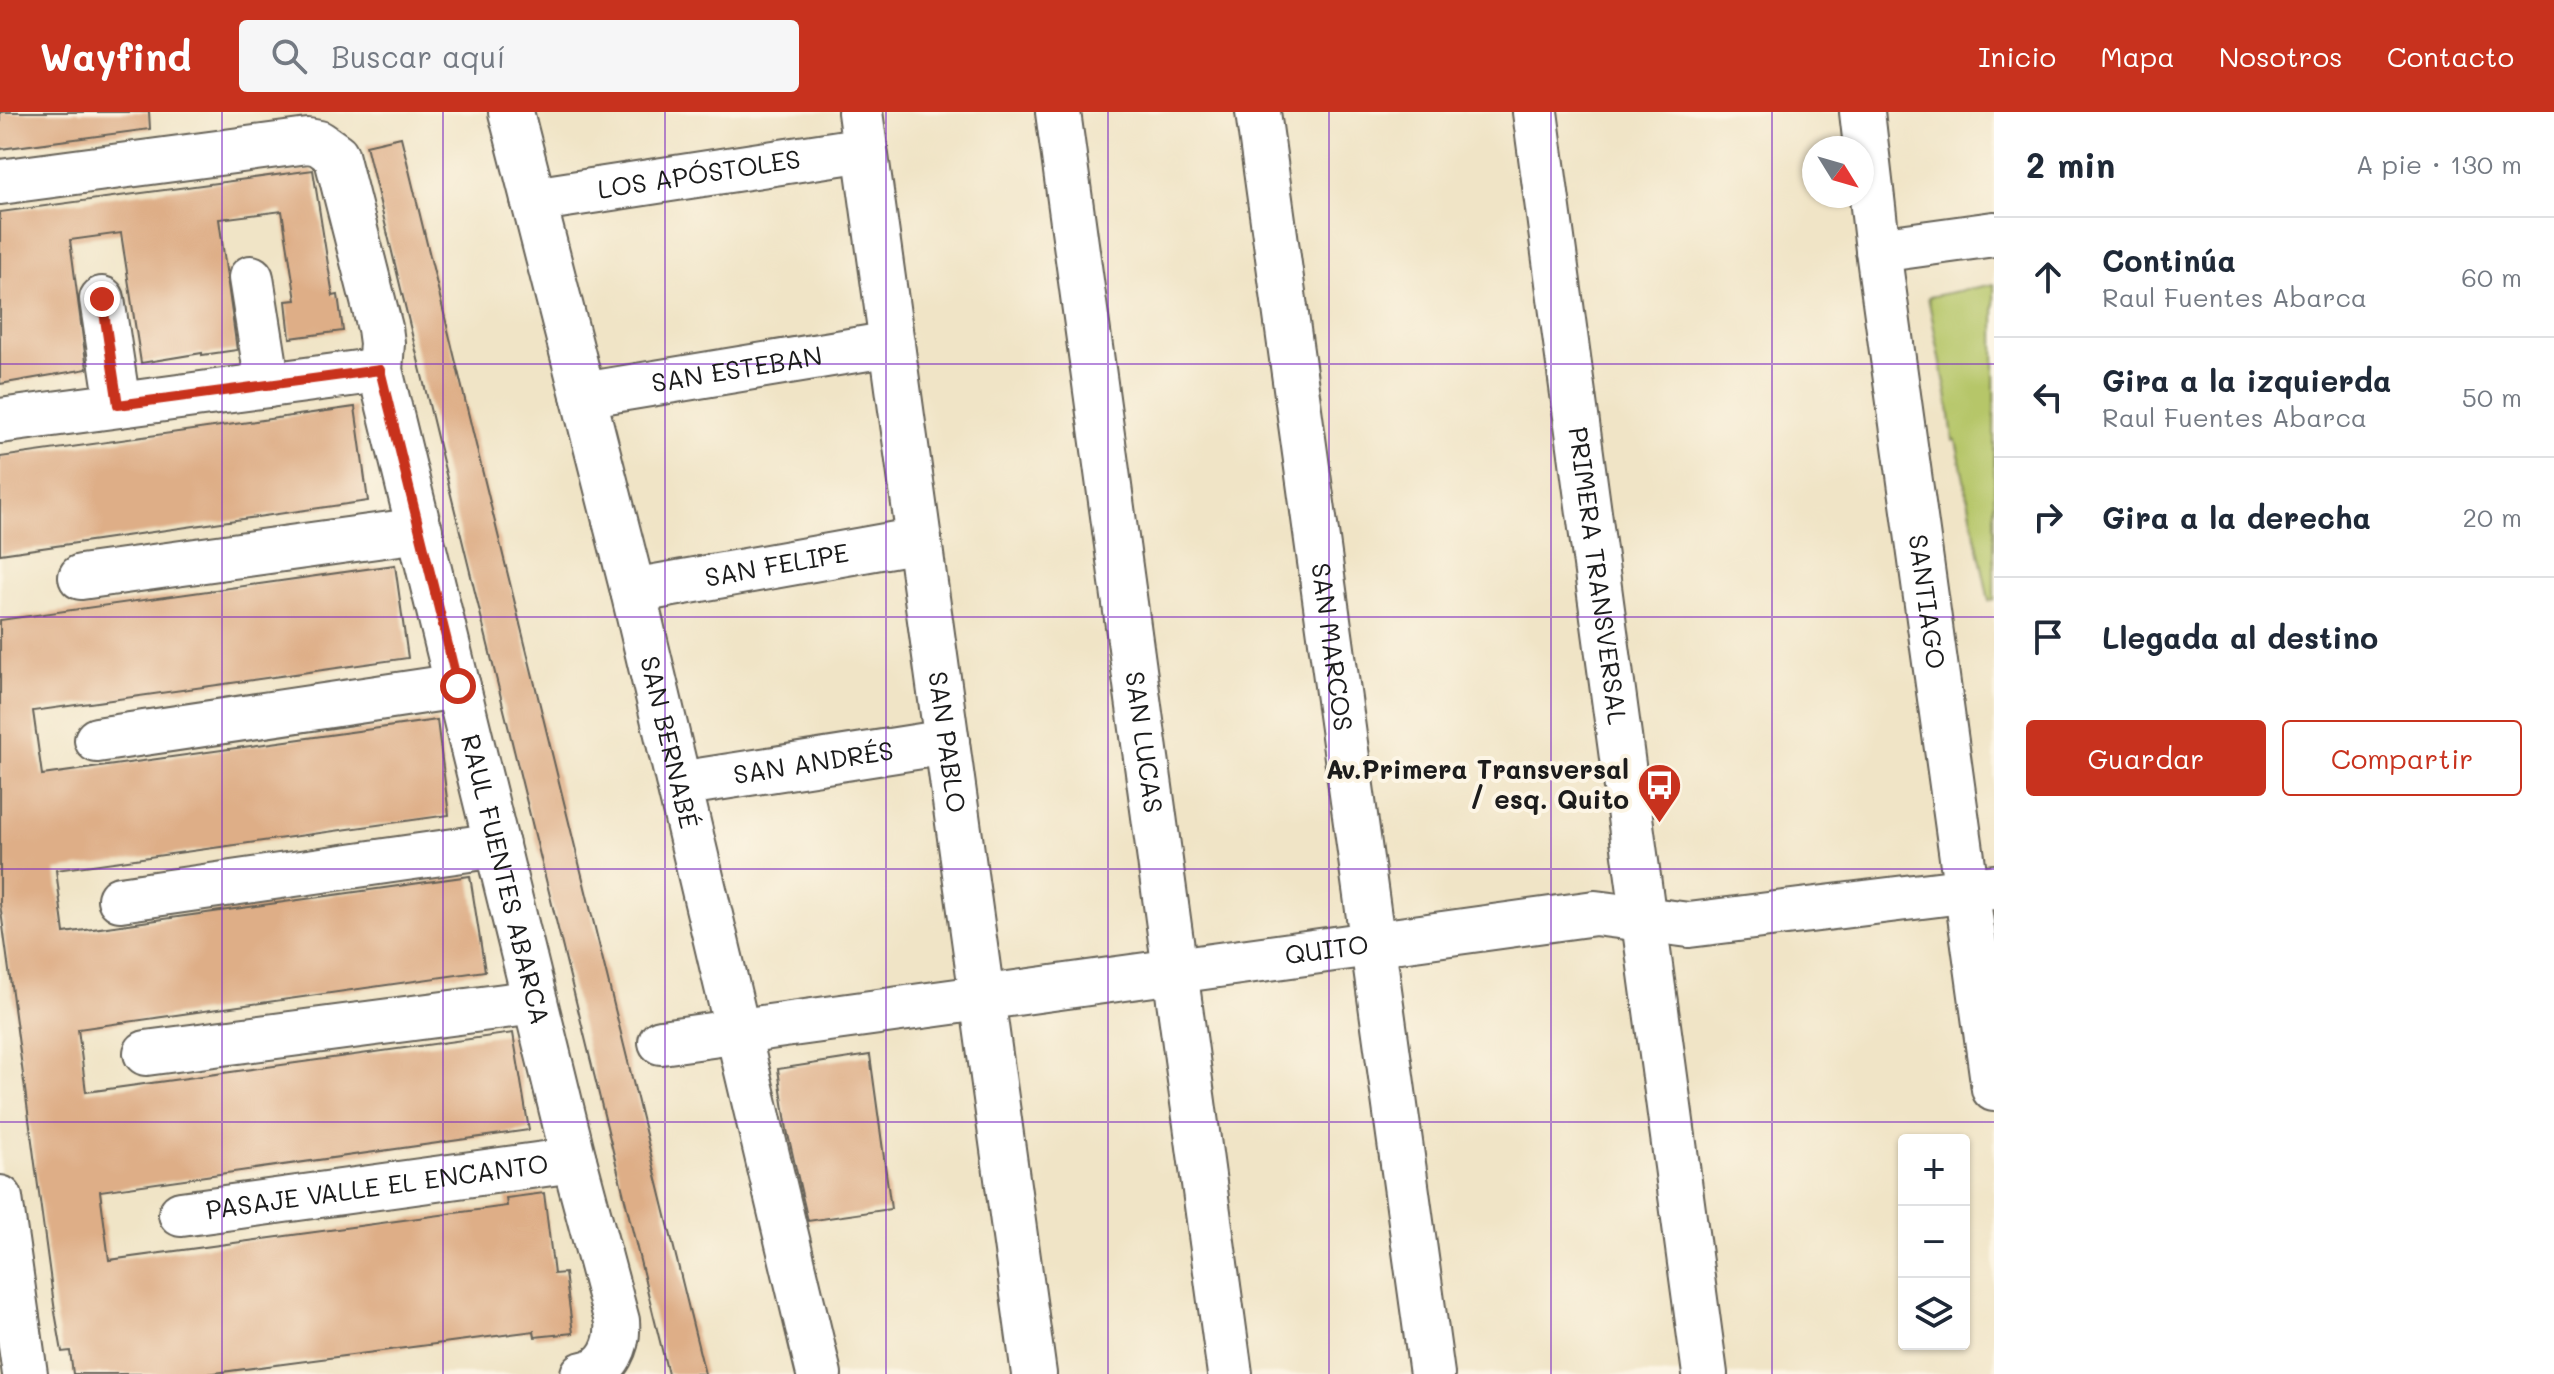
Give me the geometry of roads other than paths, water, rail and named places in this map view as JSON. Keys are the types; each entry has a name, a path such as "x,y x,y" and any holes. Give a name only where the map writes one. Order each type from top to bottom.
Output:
{"street":[{"name":"SAN BERNABÉ","path":"511,112 633,591 819,1374"},
{"name":"SAN LUCAS","path":"1058,112 1230,1374"},
{"name":"SAN MARCOS","path":"1258,112 1432,1374"},
{"name":"PRIMERA TRANSVERSAL","path":"1535,112 1705,1374"},
{"name":"SANTIAGO","path":"1862,112 1878,250 1981,888 1994,1089"},
{"name":"LOS APÓSTOLES","path":"533,200 862,130"},
{"name":"SAN PABLO","path":"862,130 1034,1374"},
{"name":"RAUL FUENTES ABARCA","path":"0,182 308,141 328,148 340,165 380,328 380,370 618,1333 610,1356 601,1366 583,1374"},
{"path":"1878,250 1994,234"},
{"path":"251,278 268,385"},
{"path":"102,299 118,405"},
{"name":"SAN ESTEBAN","path":"583,395 892,344"},
{"path":"0,421 380,370"},
{"path":"81,577 420,530"},
{"name":"SAN FELIPE","path":"633,591 919,540"},
{"path":"97,740 458,686"},
{"name":"SAN ANDRÉS","path":"679,784 947,742"},
{"path":"120,899 497,845"},
{"name":"QUITO","path":"661,1042 1595,913 1689,925 1981,888"},
{"path":"146,1053 535,1002"},
{"name":"PASAJE VALLE EL ENCANTO","path":"181,1214 574,1160"},
{"path":"0,1198 25,1374"}],"place":[{"name":"Av.Primera Transversal / esq. Quito","path":"1660,824"}]}
